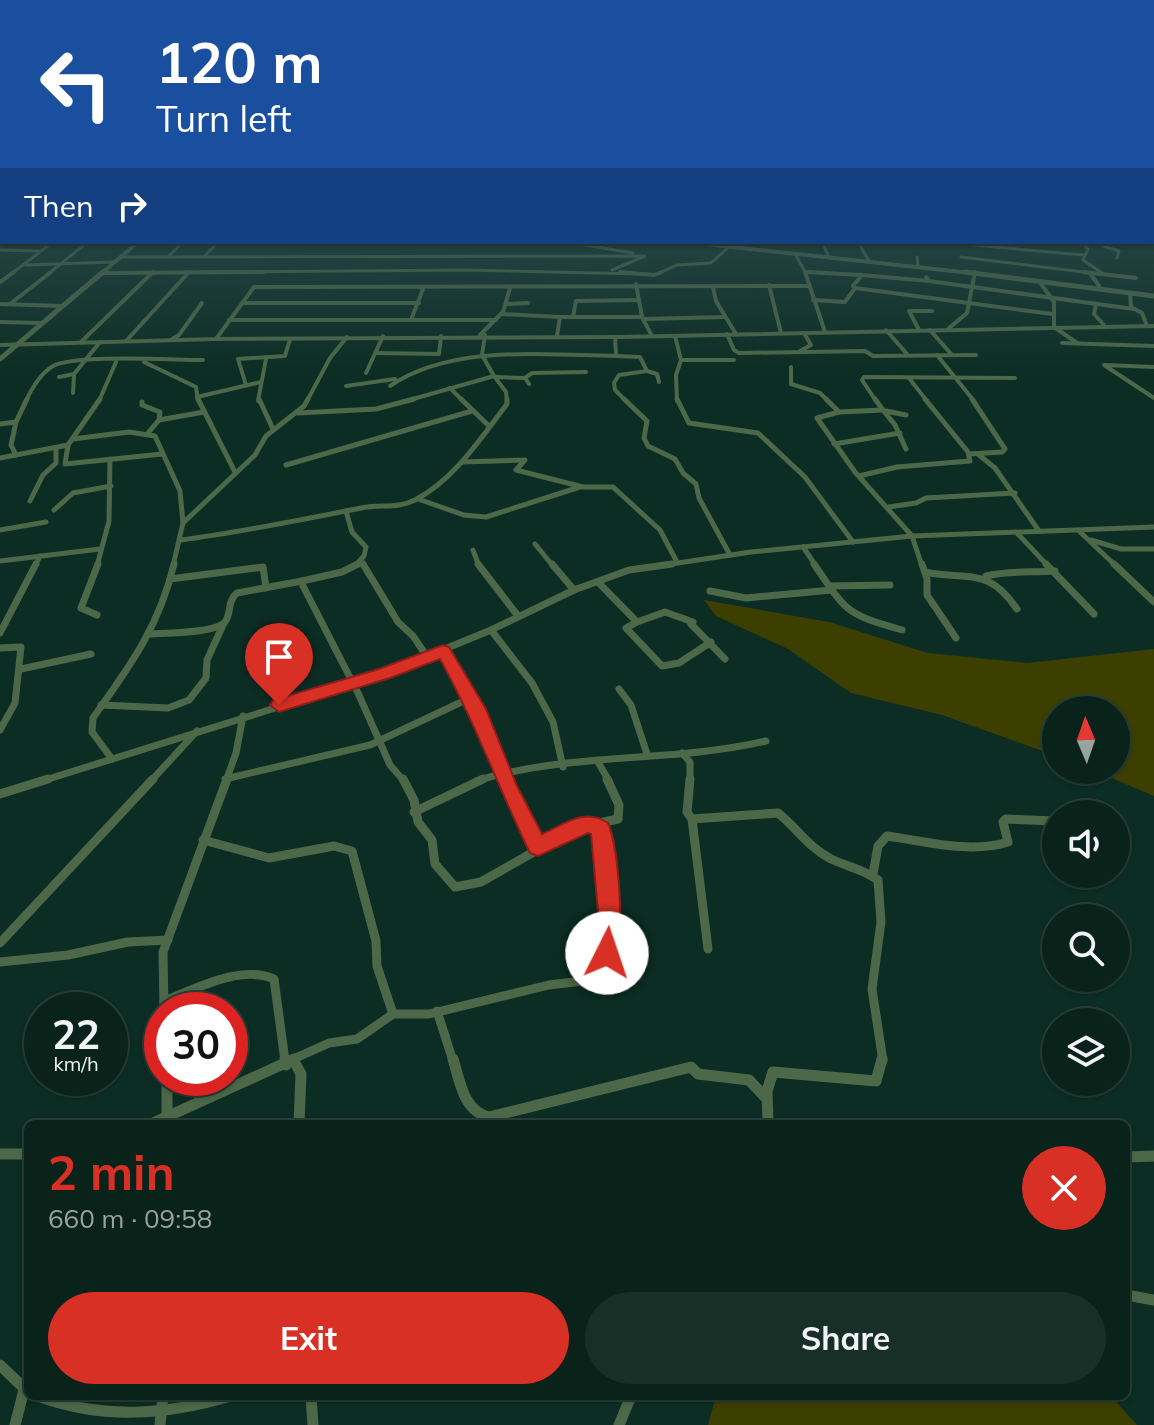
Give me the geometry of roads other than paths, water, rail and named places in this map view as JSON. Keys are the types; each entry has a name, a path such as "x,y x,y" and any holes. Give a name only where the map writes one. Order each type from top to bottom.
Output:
{"street":[{"path":"0,282 50,244"},
{"path":"10,304 86,244"},
{"path":"0,359 136,244"},
{"path":"168,257 181,244"},
{"path":"204,257 216,244"},
{"path":"241,257 251,244"},
{"path":"526,257 528,244"},
{"path":"577,244 645,256"},
{"path":"708,244 975,272 1154,296"},
{"path":"823,244 829,257"},
{"path":"859,244 869,261"},
{"path":"969,244 1084,255"},
{"path":"1013,244 1015,249"},
{"path":"1086,244 1088,249 1083,260 1104,274"},
{"path":"1090,244 1117,250 1120,252 1117,258"},
{"path":"102,273 349,272 398,276 453,272 607,271 659,274 677,265 711,263 730,246"},
{"path":"986,248 989,260"},
{"path":"1,251 38,251"},
{"path":"796,255 807,272 818,320 825,332"},
{"path":"121,257 645,256"},
{"path":"607,271 639,261 645,256"},
{"path":"273,272 284,257"},
{"path":"349,272 354,257"},
{"path":"453,272 457,257"},
{"path":"917,257 918,266"},
{"path":"961,257 1136,278"},
{"path":"26,265 114,262"},
{"path":"1060,267 1064,284"},
{"path":"0,272 16,272"},
{"path":"81,342 153,272"},
{"path":"126,341 189,272"},
{"path":"807,272 927,279 972,289 1134,309 1142,313 1152,327"},
{"path":"951,329 967,313 975,272"},
{"path":"1090,273 1101,289"},
{"path":"813,300 845,302 862,275"},
{"path":"394,287 398,276"},
{"path":"1039,281 1054,302 1052,314 1056,329 1077,343"},
{"path":"636,284 642,318 652,336"},
{"path":"769,285 772,307 777,311 781,333"},
{"path":"216,339 254,287 810,286"},
{"path":"411,320 423,289 420,287"},
{"path":"713,287 716,301 736,334"},
{"path":"181,540 261,529 346,511 402,506 418,499 462,462 508,400 482,355 483,335 502,314 510,288"},
{"path":"855,288 1052,314"},
{"path":"1130,293 1134,309"},
{"path":"573,317 576,301 639,300"},
{"path":"170,340 179,335 202,303"},
{"path":"242,303 419,303"},
{"path":"507,304 528,303"},
{"path":"0,304 62,306"},
{"path":"1096,304 1094,314 1099,322 1107,326"},
{"path":"919,330 909,311 932,311"},
{"path":"502,314 725,317"},
{"path":"557,336 560,317"},
{"path":"229,320 496,320"},
{"path":"0,322 42,323"},
{"path":"0,345 383,336 615,337 1152,327"},
{"path":"886,330 907,354"},
{"path":"930,330 952,355"},
{"path":"799,353 811,345 804,333"},
{"path":"727,334 736,352 865,351 873,356 976,355"},
{"path":"366,373 383,336"},
{"path":"376,353 439,354 441,336"},
{"path":"675,336 681,360 675,371 677,402 689,423 758,433 805,477 853,542"},
{"path":"183,523 255,455 261,442 273,429 298,413 330,358 347,337"},
{"path":"615,337 616,356"},
{"path":"246,385 238,359 285,356 290,339"},
{"path":"73,393 74,374 100,342"},
{"path":"1062,343 1154,346"},
{"path":"346,386 376,384 482,355 640,357 647,371"},
{"path":"937,355 983,412 1005,449 1002,452 969,454"},
{"path":"266,359 258,402 273,429"},
{"path":"16,455 11,445 22,404 49,368 82,361 203,360"},
{"path":"681,360 734,360"},
{"path":"142,361 195,386 197,397 235,472"},
{"path":"116,362 98,403 68,445 65,464 162,454"},
{"path":"1154,367 1104,365 1154,398"},
{"path":"791,367 791,384 820,393 839,412"},
{"path":"659,382 657,374 647,371 619,375 614,383 615,390 647,421 644,438 647,445 675,459 683,473 696,484 699,498 730,555"},
{"path":"298,413 376,409 494,376 525,378 532,373 586,372"},
{"path":"59,377 74,374"},
{"path":"906,449 900,433 863,377 1015,378"},
{"path":"390,386 401,378"},
{"path":"525,378 529,384"},
{"path":"859,476 897,467 968,461 969,454 909,378"},
{"path":"197,397 261,382"},
{"path":"450,388 489,426"},
{"path":"142,402 142,405 160,412 159,420 148,433"},
{"path":"906,415 883,410 839,412 817,418 834,444 853,463 859,476 912,536 925,572 927,595 956,638"},
{"path":"286,465 472,411"},
{"path":"159,420 204,412"},
{"path":"0,424 16,422"},
{"path":"73,439 120,432 148,433 158,439 180,491 181,540 150,634 93,718 92,732 112,759"},
{"path":"834,444 900,433"},
{"path":"0,458 68,445"},
{"path":"30,501 43,475 56,463 56,449"},
{"path":"978,454 995,468 1015,493 1039,531"},
{"path":"97,615 81,608 94,577 109,521 110,459"},
{"path":"462,462 525,460 516,470 583,487"},
{"path":"418,499 464,515 486,517 583,487 606,485 618,491 667,538 677,562"},
{"path":"54,510 75,492 111,486"},
{"path":"889,507 916,503 926,498 1015,493"},
{"path":"101,705 168,708 189,700 206,678 207,660 233,595 349,570 361,561 366,547 349,530 346,511"},
{"path":"0,530 46,522"},
{"path":"0,794 428,658 574,590 629,570 730,555 912,536 1154,527"},
{"path":"1078,530 1154,602"},
{"path":"1015,532 1094,614"},
{"path":"1089,540 1121,549 1154,549"},
{"path":"535,544 574,590"},
{"path":"803,547 848,612 902,630"},
{"path":"0,561 100,549"},
{"path":"473,550 480,569 518,616"},
{"path":"0,633 40,556"},
{"path":"361,561 398,622 413,636 428,658"},
{"path":"170,579 263,567 266,588"},
{"path":"925,572 986,576 1006,571 1055,571"},
{"path":"986,576 1005,591 1017,609"},
{"path":"302,581 390,765 403,778 414,800 414,812 432,840 435,864 455,887 465,888 491,876 576,827 618,819 620,811 598,762"},
{"path":"598,582 637,622"},
{"path":"710,591 746,598 890,585"},
{"path":"711,642 672,667 663,667 648,657 626,628 654,612 667,610 693,622 691,624 711,642 725,659"},
{"path":"150,634 223,625"},
{"path":"491,630 532,683 553,722 563,767"},
{"path":"0,648 21,647 21,669 8,718 0,730"},
{"path":"443,651 470,698 538,847"},
{"path":"21,669 91,654"},
{"path":"619,689 631,705 647,754"},
{"path":"225,779 378,741 470,698"},
{"path":"164,992 163,960 168,940 236,753 243,716"},
{"path":"0,943 197,731"},
{"path":"414,812 478,780 503,774 647,754 723,751 766,741"},
{"path":"682,753 690,762 687,812 692,819 708,949"},
{"path":"692,819 778,813 792,824 800,838 832,859 873,874 878,880 881,911 872,989 882,1049 880,1075 876,1081 867,1082 777,1071 768,1079 768,1120"},
{"path":"873,874 878,846 887,836 977,847 1002,846 1008,842 1003,822 1006,819 1042,820"},
{"path":"393,1014 400,1016 437,1011 565,982 584,982 598,975 607,953 610,911 601,830 593,824"},
{"path":"203,840 269,858 334,846 352,851 376,941 377,966 393,1014"},
{"path":"0,962 90,952 128,942 168,940"},
{"path":"197,992 240,975 258,972 274,979 290,1063 301,1074 299,1120"},
{"path":"437,1011 464,1094 469,1105 481,1116 579,1097 691,1067 698,1074 749,1080 766,1098"},
{"path":"167,1096 167,1120 329,1043 357,1039 393,1014"},
{"path":"0,1154 24,1154"},
{"path":"1130,1157 1154,1156"},
{"path":"1130,1296 1154,1300"},
{"path":"0,1365 24,1389"},
{"path":"15,1425 24,1397"},
{"path":"52,1400 85,1409 160,1420 219,1400"},
{"path":"160,1420 162,1400"},
{"path":"311,1400 313,1425"},
{"path":"619,1425 629,1400"}]}
